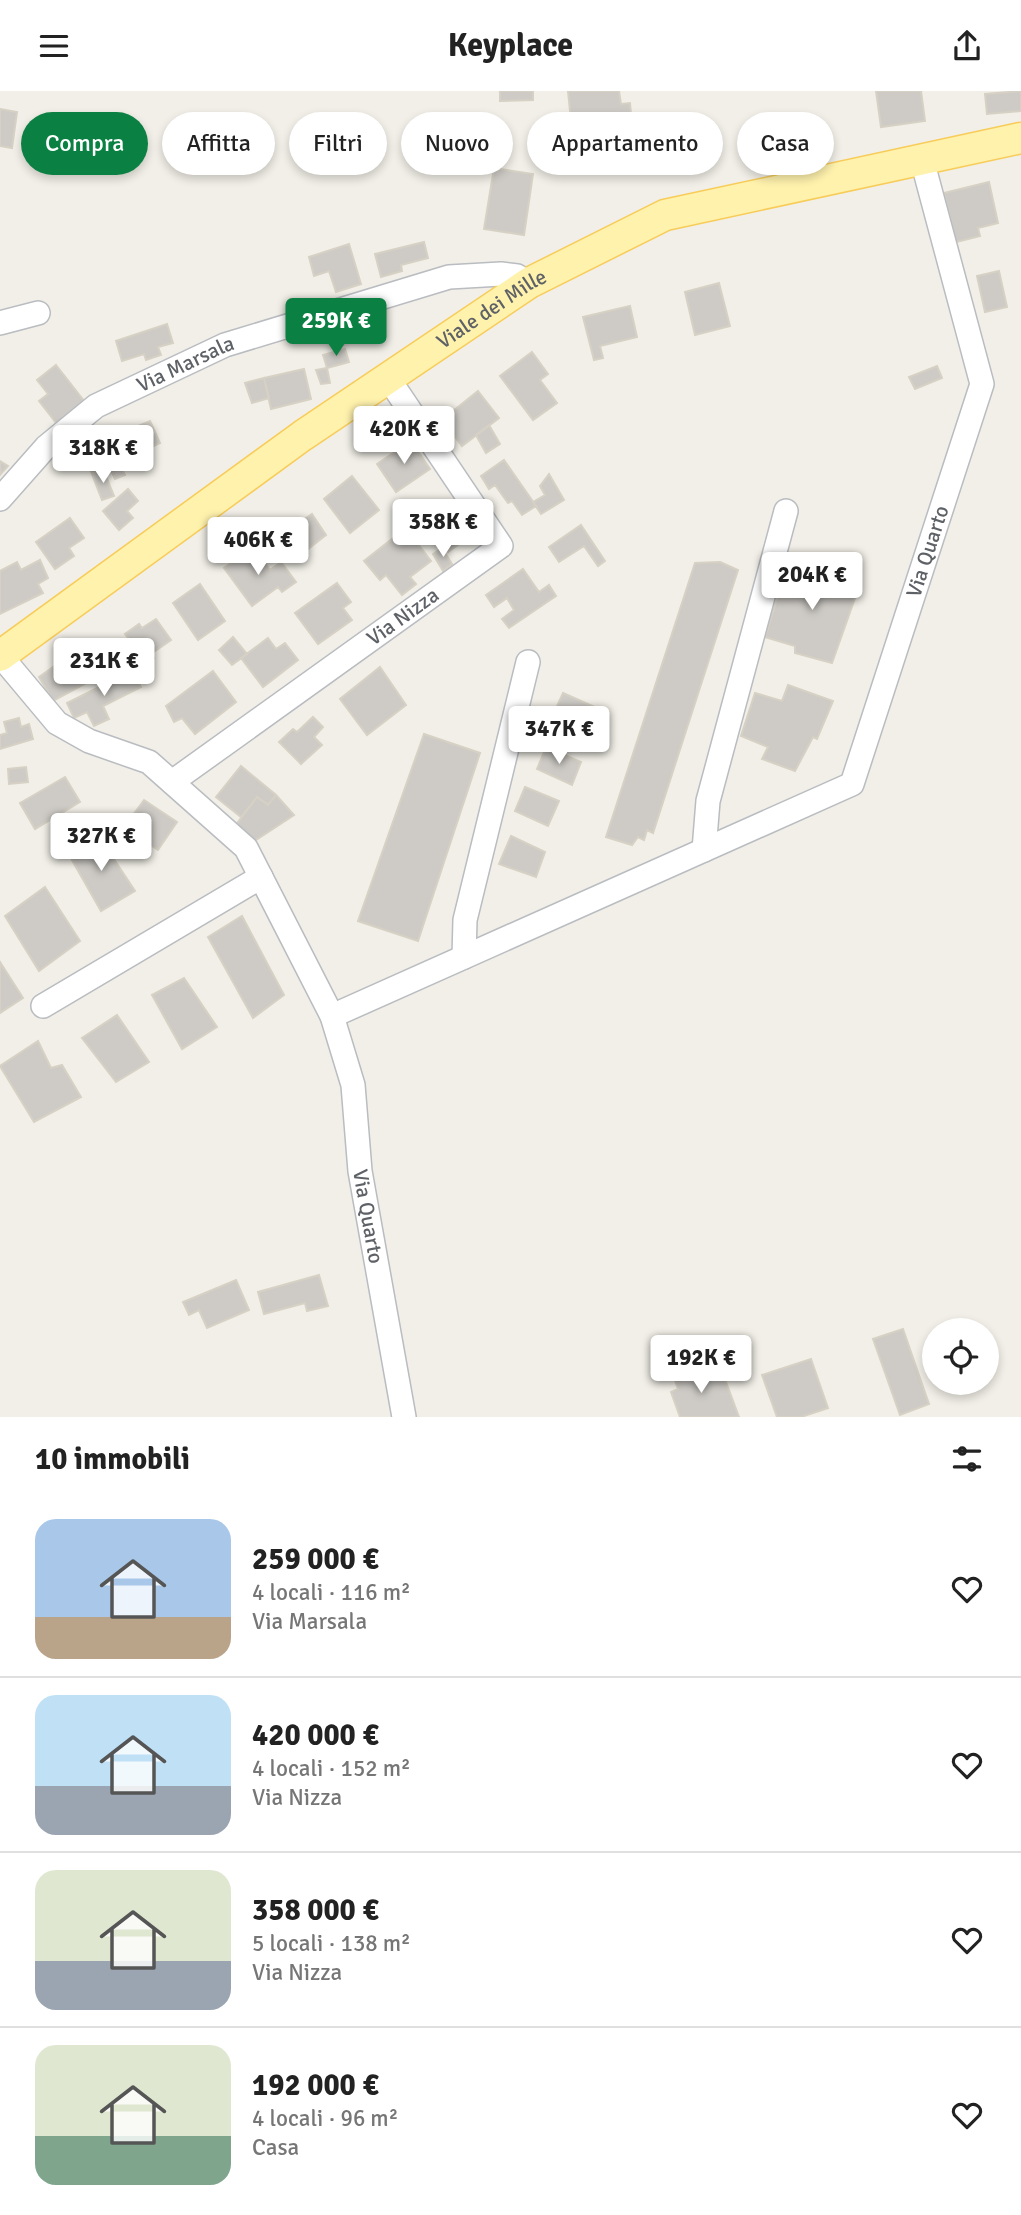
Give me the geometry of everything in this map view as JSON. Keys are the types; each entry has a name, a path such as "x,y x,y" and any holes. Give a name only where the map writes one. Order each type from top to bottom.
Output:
{"main road":[{"name":"Viale dei Mille","path":"0,656 302,436 529,283 665,215 1021,138"}],"street":[{"name":"Via Quarto","path":"332,1016 852,784 982,384 922,160"},
{"name":"Via Marsala","path":"0,499 46,447 96,406 225,345 450,278 501,274 517,276 529,283"},
{"path":"0,323 38,313"},
{"name":"Via Nizza","path":"172,782 501,546 388,378"},
{"path":"704,850 708,801 786,511"},
{"name":"Via Quarto","path":"0,656 57,723 89,741 149,762 246,848 332,1016 353,1085 362,1183 404,1417"},
{"path":"464,957 465,919 528,663"},
{"path":"43,1006 261,877"}],"building":[{"path":"500,91 533,91 533,100 500,101"},
{"path":"568,91 619,91 621,104 630,103 631,112 570,112"},
{"path":"876,91 921,91 925,121 881,127"},
{"path":"1021,91 1021,111 987,114 985,94"},
{"path":"0,109 17,112 12,148 0,146"},
{"path":"513,171 533,175 524,235 484,229 493,175 513,175"},
{"path":"989,182 998,223 978,228 980,236 956,242 944,193"},
{"path":"424,242 428,258 401,265 402,271 381,277 375,254"},
{"path":"349,244 361,284 336,292 329,271 314,276 309,257"},
{"path":"999,271 1007,307 985,312 977,276"},
{"path":"719,283 730,326 695,335 685,292"},
{"path":"630,306 637,337 600,346 603,358 594,360 583,317"},
{"path":"167,324 173,343 158,347 161,355 146,360 144,354 122,361 116,341"},
{"path":"345,349 349,362 327,368 323,355"},
{"path":"532,352 548,374 540,380 557,403 533,420 500,376"},
{"path":"56,365 85,402 57,424 39,401 48,394 37,380"},
{"path":"937,366 942,378 915,389 909,377"},
{"path":"327,368 330,383 321,384 316,370"},
{"path":"304,369 311,399 271,409 264,378"},
{"path":"264,378 269,398 252,403 245,383"},
{"path":"478,391 499,418 462,446 442,420"},
{"path":"150,421 160,443 143,451 145,456 121,467 125,475 115,479 109,466 92,474 85,457 127,439 124,432"},
{"path":"489,425 500,444 486,453 476,435"},
{"path":"411,441 430,469 396,492 377,464"},
{"path":"504,460 536,506 522,515 512,501 508,503 495,485 489,489 481,476"},
{"path":"0,461 8,466 0,475"},
{"path":"103,469 114,496 102,500 92,474"},
{"path":"549,474 564,500 541,514 533,502 545,495 540,486"},
{"path":"352,476 379,510 350,533 324,499"},
{"path":"128,489 138,501 127,511 133,518 119,530 103,511"},
{"path":"450,509 469,537 448,552 429,523"},
{"path":"312,514 326,535 294,560 272,533 286,523 290,529"},
{"path":"70,518 84,538 69,548 74,556 55,569 36,542"},
{"path":"581,525 605,561 598,566 584,546 559,562 549,547"},
{"path":"406,528 431,561 410,577 416,584 402,595 386,575 380,580 364,561"},
{"path":"253,547 270,570 281,562 296,582 282,592 278,587 252,606 224,568"},
{"path":"442,548 452,564 443,571 433,554"},
{"path":"40,560 48,578 38,584 43,593 0,614 0,571 17,562 21,570"},
{"path":"720,562 738,570 653,833 647,830 644,840 638,837 632,845 606,837 695,563"},
{"path":"800,565 831,572 835,580 859,587 832,663 795,653 795,646 765,637 785,574"},
{"path":"523,569 539,592 549,585 556,596 509,628 502,619 514,610 507,598 494,607 486,595"},
{"path":"337,583 351,602 343,608 352,620 318,644 295,613"},
{"path":"200,584 225,621 198,640 173,603"},
{"path":"156,619 171,640 151,654 154,658 147,663 125,634 139,624 142,628"},
{"path":"233,637 247,654 232,665 219,650"},
{"path":"268,638 276,649 285,643 298,660 263,687 241,658"},
{"path":"81,647 103,674 53,701 39,677"},
{"path":"380,667 406,705 367,735 340,699"},
{"path":"133,670 141,687 103,706 109,719 94,726 87,712 74,718 67,703"},
{"path":"213,671 236,702 195,734 182,718 174,722 166,706"},
{"path":"788,685 833,701 817,739 813,737 795,771 762,759 768,747 741,736 755,693 782,701"},
{"path":"563,693 597,708 589,731 553,715"},
{"path":"313,717 323,727 314,737 322,745 301,764 279,742 293,729 297,732"},
{"path":"19,718 21,727 29,724 33,739 0,749 0,735 7,733 4,722"},
{"path":"424,734 480,753 418,941 358,921"},
{"path":"546,747 581,762 572,785 537,769"},
{"path":"241,766 276,795 268,805 257,797 241,817 216,797"},
{"path":"26,767 28,782 9,784 8,769"},
{"path":"65,777 80,802 35,829 20,803"},
{"path":"525,787 559,801 548,826 515,811"},
{"path":"276,795 294,815 250,844 235,826 257,797 268,805"},
{"path":"144,800 177,822 158,850 132,833 140,820 133,815"},
{"path":"98,835 135,891 101,911 68,853"},
{"path":"511,836 545,852 536,877 499,864"},
{"path":"45,887 80,941 39,971 5,916"},
{"path":"242,916 284,995 253,1018 208,937"},
{"path":"0,962 23,998 0,1013"},
{"path":"184,978 217,1027 182,1049 152,995"},
{"path":"117,1015 149,1062 116,1082 82,1038"},
{"path":"38,1041 51,1068 62,1065 81,1097 34,1122 0,1066"},
{"path":"319,1275 328,1306 307,1311 305,1303 264,1314 258,1292"},
{"path":"236,1280 249,1310 207,1328 199,1310 189,1315 183,1302"},
{"path":"903,1329 922,1384 922,1395 926,1395 929,1404 900,1415 873,1339"},
{"path":"689,1359 698,1383 723,1374 739,1417 680,1417 671,1392 678,1389 670,1367"},
{"path":"811,1359 828,1408 801,1417 777,1417 762,1375"}]}
